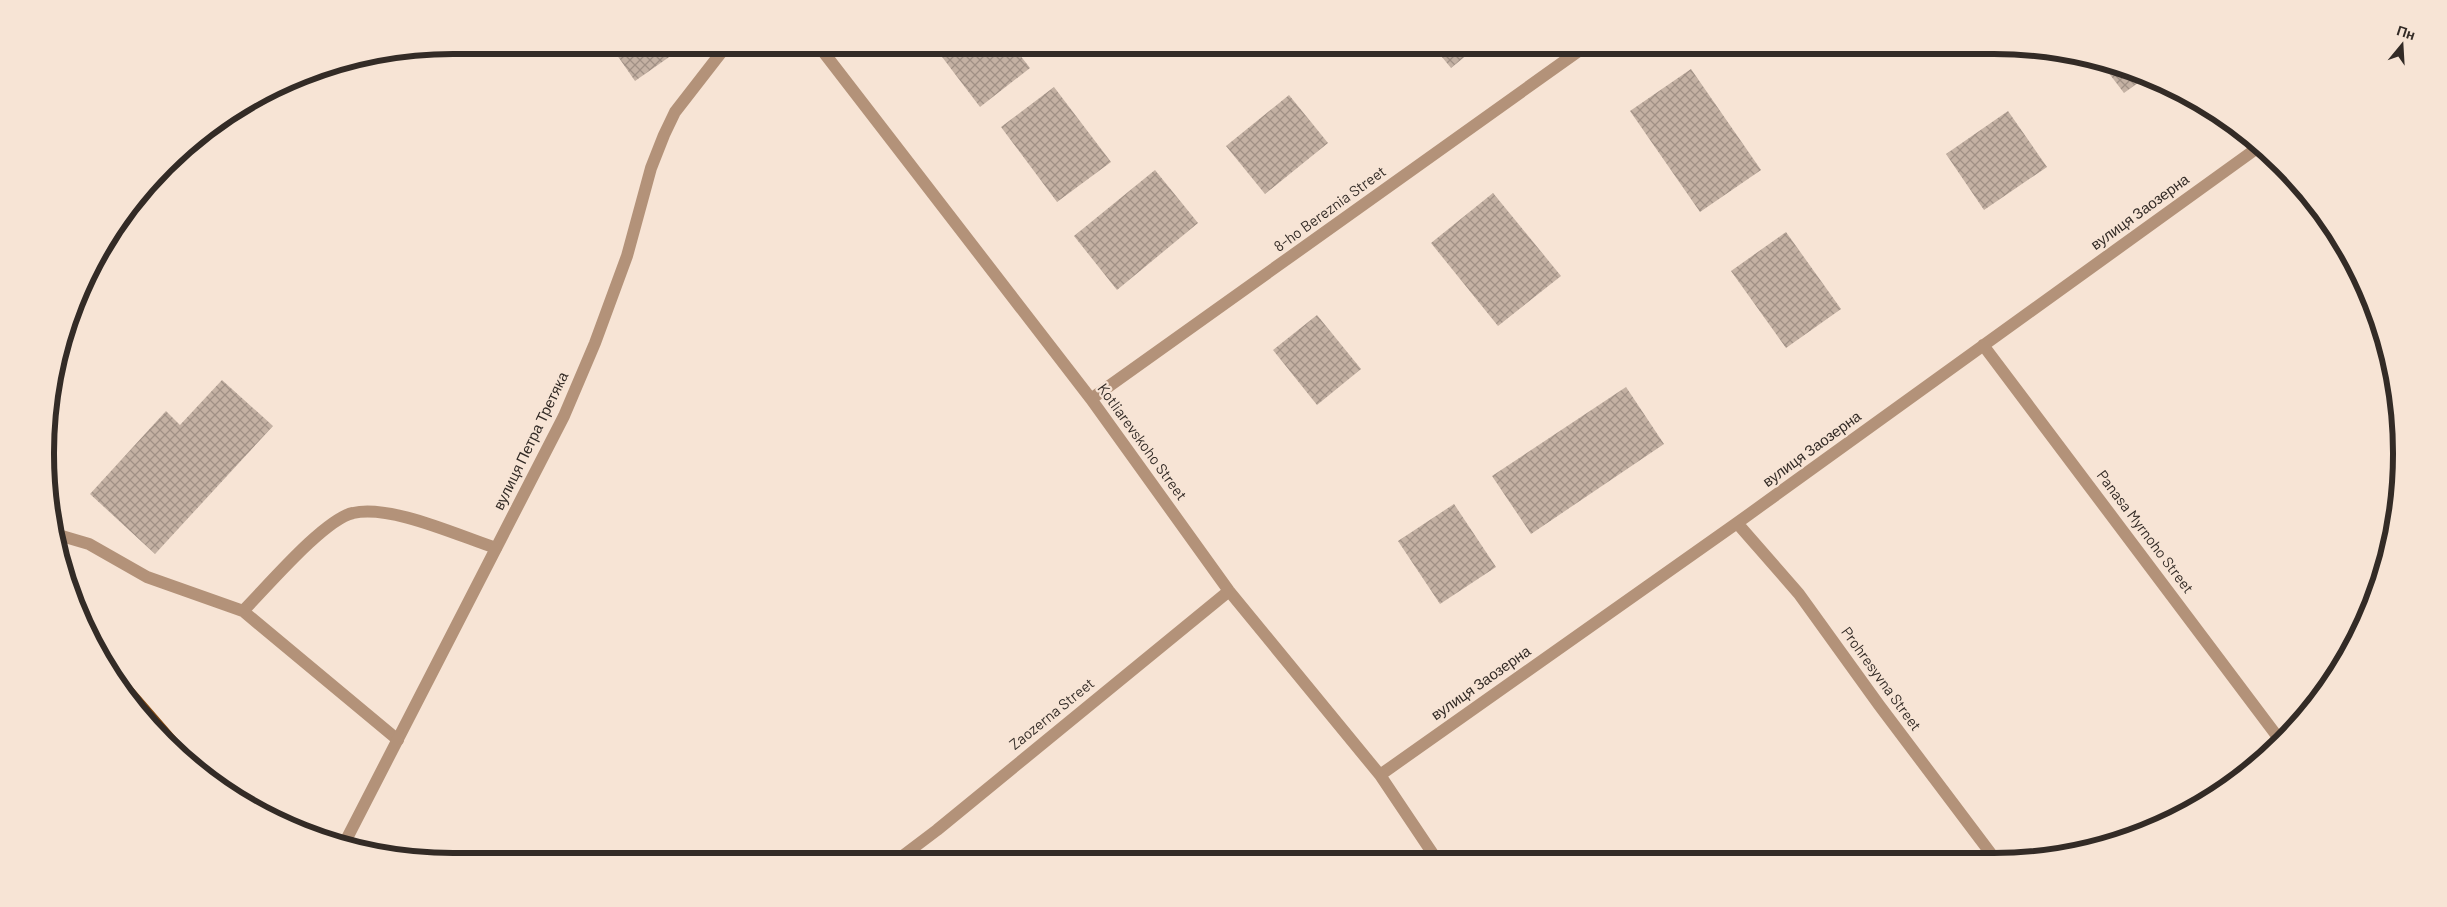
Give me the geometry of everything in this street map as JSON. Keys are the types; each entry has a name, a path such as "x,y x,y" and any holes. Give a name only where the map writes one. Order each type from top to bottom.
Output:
{"street":[{"name":"вулиця Петра Третяка","path":"347,839 564,416 595,343 627,256 651,168 664,135 675,112 720,54"},
{"name":"Kotliarevskoho Street","path":"825,54 1092,399 1229,591 1380,775 1431,853"},
{"name":"8-ho Bereznia Street","path":"1092,399 1574,54"},
{"name":"вулиця Заозерна","path":"1380,775 1737,523 2254,150"},
{"name":"Panasa Myrnoho Street","path":"1983,344 2277,735"},
{"path":"243,611 331,523 352,513 384,511 496,548"},
{"name":"Prohresyvna Street","path":"1737,523 1799,594 1879,705 1990,853"},
{"path":"62,536 89,544 147,577 243,611 398,740"},
{"name":"Zaozerna Street","path":"907,853 1229,591"}],"building":[{"path":"616,54 673,54 635,81"},
{"path":"940,54 1019,54 1030,68 980,107"},
{"path":"1439,54 1468,54 1451,68"},
{"path":"1691,69 1761,170 1700,212 1630,111"},
{"path":"2106,70 2140,82 2124,93"},
{"path":"1054,87 1111,162 1057,202 1001,127"},
{"path":"1289,95 1328,143 1265,194 1226,146"},
{"path":"2008,111 2047,167 1984,210 1946,154"},
{"path":"1155,170 1198,223 1117,290 1074,236"},
{"path":"1493,193 1561,276 1498,326 1431,243"},
{"path":"1786,232 1841,309 1786,348 1731,271"},
{"path":"1317,315 1361,369 1317,405 1273,350"},
{"path":"222,380 273,426 155,554 90,494 166,411 180,425"},
{"path":"1626,387 1664,444 1531,534 1492,476"},
{"path":"1454,504 1496,567 1440,604 1398,541"}]}
